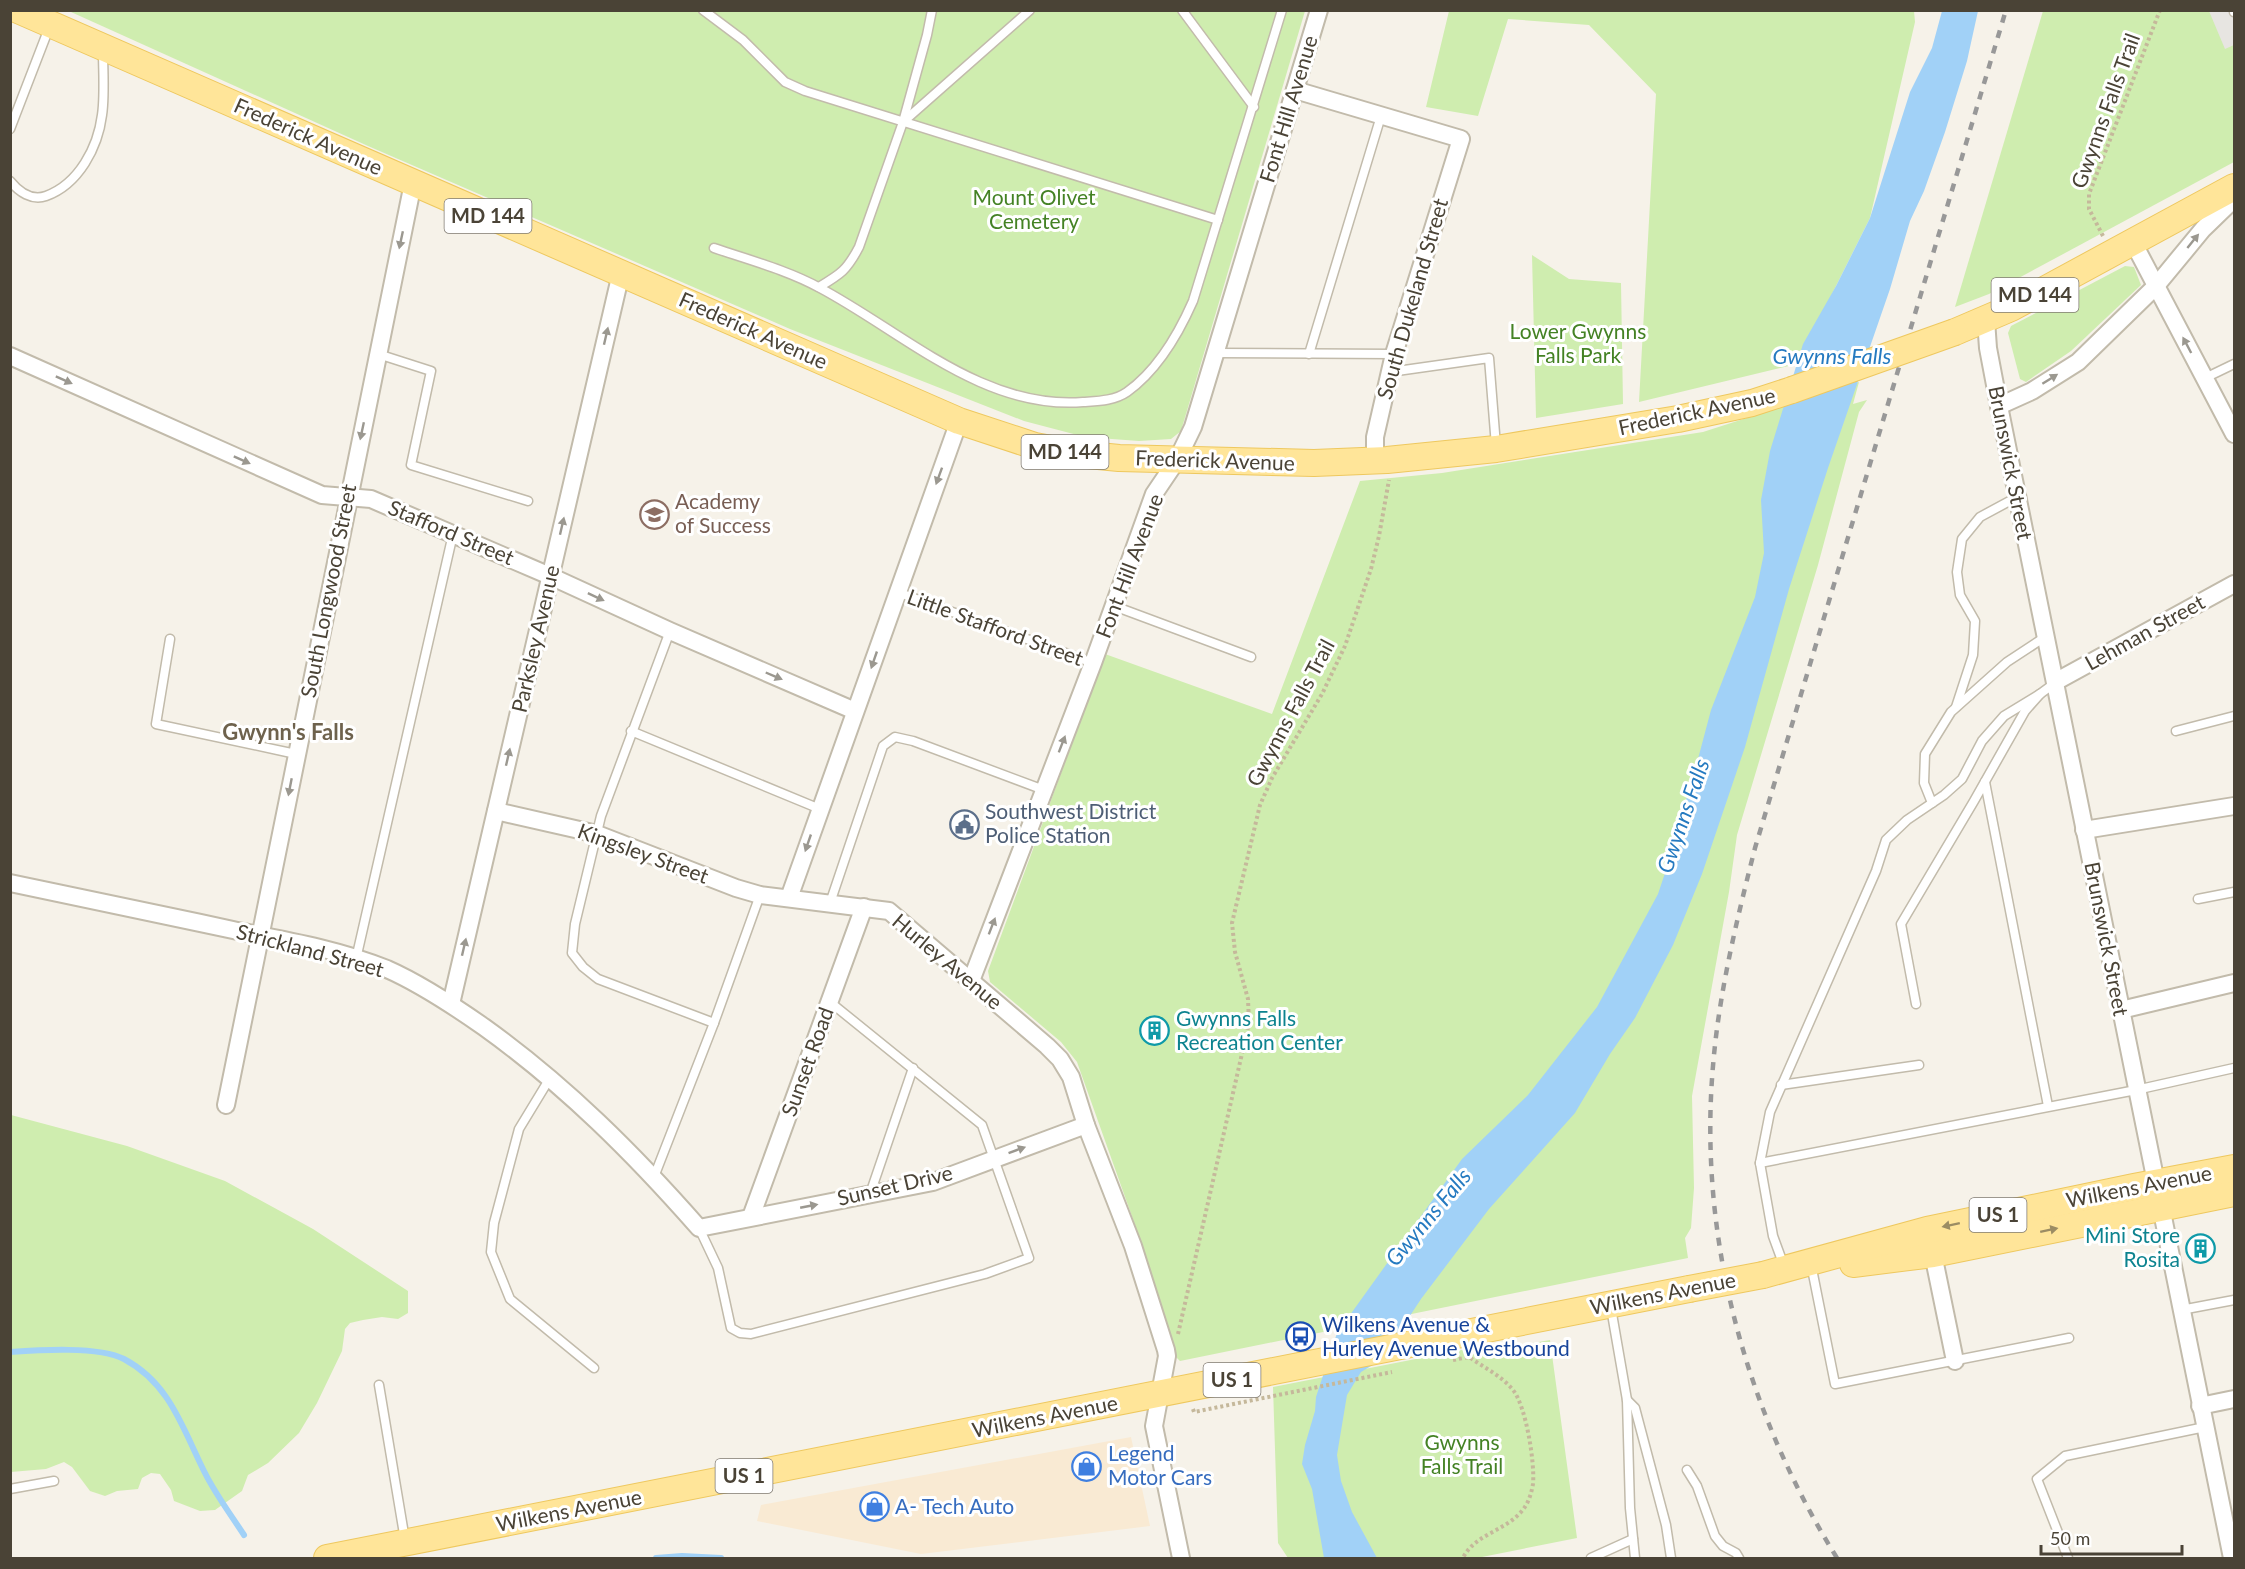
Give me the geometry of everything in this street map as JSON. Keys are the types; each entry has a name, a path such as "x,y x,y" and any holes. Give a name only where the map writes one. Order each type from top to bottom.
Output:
{"main road":[{"name":"Frederick Avenue","path":"18,10 55,21 104,48 958,421 1035,446 1078,454 1176,460 1314,463 1375,461 1496,449 1678,419 1752,403 1986,320 2235,187"},
{"name":"Wilkens Avenue","path":"327,1558 1161,1394 1306,1378 1425,1341 1774,1272 1927,1230 2155,1182 2235,1168"},
{"name":"Wilkens Avenue","path":"1774,1272 1933,1254 2235,1193"}],"street":[{"name":"Font Hill Avenue","path":"971,981 1093,663 1154,494 1176,460 1193,427 1320,10"},
{"path":"1295,90 1381,116"},
{"name":"South Dukeland Street","path":"1375,461 1375,437 1394,354 1461,139 1381,116"},
{"name":"South Longwood Street","path":"226,1105 413,183"},
{"path":"1999,406 2032,391 2078,362 2156,286 2203,229 2235,199"},
{"path":"2123,247 2156,286 2235,434"},
{"name":"Parksley Avenue","path":"451,1004 621,273"},
{"name":"Brunswick Street","path":"1986,320 1988,348 2017,497 2232,1558"},
{"name":"Stafford Street","path":"10,356 322,495 371,499 855,711"},
{"path":"789,898 958,421"},
{"name":"Lehman Street","path":"2055,682 2235,584"},
{"path":"2084,830 2235,806"},
{"name":"Kingsley Street","path":"496,811 597,834 760,895 789,898"},
{"name":"Strickland Street","path":"10,884 260,935 356,959 388,970 451,1004 516,1050 550,1078 590,1113 654,1177 699,1228"},
{"name":"Hurley Avenue","path":"789,898 889,911 1060,1059 1071,1077 1086,1125 1133,1246 1166,1350 1161,1394"},
{"name":"Sunset Road","path":"751,1217 864,907"},
{"path":"2121,1011 2235,983"},
{"name":"Sunset Drive","path":"699,1228 933,1182 1086,1125"},
{"path":"1933,1254 1955,1361"},
{"path":"1161,1394 1154,1426 1181,1558"},
{"path":"2200,1406 2235,1399"}],"lane":[{"path":"819,287 837,277 849,266 859,248 903,122 932,10"},
{"path":"903,122 1030,10"},
{"path":"1182,10 1254,107"},
{"path":"714,248 819,287 966,375 996,390 1056,404 1105,400 1125,393 1144,378 1164,355 1193,301 1282,10"},
{"path":"706,12 743,40 785,82 805,91 1218,220"},
{"path":"10,129 55,21"},
{"path":"10,181 22,193 42,197 62,188 80,169 98,137 103,114 104,48"},
{"path":"1309,354 1381,116"},
{"path":"1215,353 1394,354"},
{"path":"377,354 431,371 411,465 528,501"},
{"path":"1390,372 1489,358 1496,449"},
{"path":"2205,378 2235,364"},
{"path":"1956,707 1973,655 1975,621 1960,595 1957,572 1962,539 1980,517 2017,497"},
{"path":"356,959 453,534"},
{"name":"Little Stafford Street","path":"897,592 1093,663"},
{"path":"1114,606 1251,657"},
{"path":"670,631 601,816 575,924 572,952 583,967 598,979 714,1023"},
{"path":"1932,803 1924,783 1925,754 1951,711 2007,662 2045,637"},
{"path":"170,639 156,724 296,754"},
{"path":"1774,1272 1773,1236 1760,1162 1770,1112 1876,871 1886,840 1907,820 1944,795 1962,778 1982,741 2004,716 2055,682"},
{"path":"1916,1004 1901,924 2025,711 2040,694"},
{"path":"2176,731 2235,716"},
{"path":"631,731 820,809"},
{"path":"830,903 884,746 895,737 913,741 1044,790"},
{"path":"1985,782 2048,1106"},
{"path":"2198,899 2235,892"},
{"path":"654,1177 714,1023 760,895"},
{"path":"699,1228 718,1268 731,1328 740,1333 750,1334 985,1274 1029,1258 982,1125 830,1002"},
{"path":"1781,1085 1919,1065"},
{"path":"870,1194 913,1068"},
{"path":"1760,1162 2136,1090 2235,1068"},
{"path":"550,1078 519,1129 494,1223 491,1252 510,1299 594,1368"},
{"path":"1812,1269 1835,1384 2069,1338"},
{"path":"2181,1310 2235,1300"},
{"path":"1611,1305 1627,1400 1635,1558"},
{"path":"379,1385 405,1543"},
{"path":"1627,1400 1635,1408 1666,1525 1671,1558"},
{"path":"2068,1558 2037,1479 2065,1456 2205,1427"},
{"path":"1687,1470 1697,1486 1715,1536 1723,1546 1736,1553 1739,1558"},
{"path":"10,1489 54,1481"},
{"path":"1591,1558 1633,1539"}],"path":[{"name":"Gwynns Falls Trail","path":"2123,247 2089,209 2089,195 2160,10"},
{"name":"Gwynns Falls Trail","path":"1177,1336 1249,1023 1248,999 1235,952 1232,923 1260,805 1272,778 1322,694 1345,646 1371,569 1390,485"},
{"path":"1463,1558 1480,1540 1511,1522 1521,1512 1527,1505 1533,1482 1524,1413 1518,1398 1504,1382 1469,1357"},
{"path":"1193,1409 1194,1412 1306,1378 1398,1371"}],"shaded area":[{"path":"2209,11 2234,11 2234,45 2225,49"},
{"path":"1131,1437 1150,1526 921,1554 757,1521 761,1505"}],"green space":[{"name":"Mount Olivet Cemetery","path":"72,10 1305,11 1181,431 1171,439 1139,441 1085,437 1024,421 790,329 368,146 71,12"},
{"path":"1449,11 1914,11 1915,22 1870,218 1797,364 1639,402 1656,94 1589,25 1508,19 1478,116 1426,107"},
{"path":"2043,11 2234,11 2234,162 1989,294 1955,307"},
{"name":"Lower Gwynns Falls Park","path":"1532,255 1569,279 1621,283 1623,404 1536,418"},
{"path":"2125,266 2134,267 2141,285 2071,351 2026,382 2020,379 2008,333 2011,326"},
{"path":"1859,382 1853,404 1867,400 1859,412 1818,565 1737,835 1729,892 1692,1096 1694,1188 1691,1228 1685,1238 1688,1258 1180,1361 1174,1355 1145,1253 1077,1062 1061,1042 990,982 988,971 1105,654 1272,714 1360,481 1442,473 1703,432"},
{"path":"11,1115 127,1146 225,1181 313,1229 408,1291 408,1313 398,1319 382,1317 350,1323 345,1329 342,1351 317,1403 299,1433 268,1463 248,1475 242,1491 215,1510 200,1511 174,1501 171,1490 160,1474 151,1473 142,1478 138,1489 117,1491 105,1496 90,1491 72,1467 64,1462 46,1469 11,1472"},
{"name":"Gwynns Falls Trail","path":"1550,1340 1577,1538 1477,1558 1288,1558 1278,1543 1273,1387 1482,1346 1515,1346"}],"water":[{"name":"Gwynns Falls","path":"1942,11 1978,11 1967,61 1924,191 1910,221 1890,289 1828,468 1789,589 1745,747 1702,874 1673,945 1635,1018 1610,1054 1575,1113 1489,1209 1421,1299 1381,1360 1361,1372 1347,1395 1337,1455 1341,1481 1352,1512 1377,1558 1324,1558 1312,1489 1302,1464 1315,1411 1316,1397 1337,1333 1462,1159 1528,1095 1597,1007 1658,894 1711,710 1755,597 1764,553 1761,500 1770,451 1803,344 1836,286 1870,218 1910,92 1932,48"}],"waterway":[{"path":"10,1352 37,1350 100,1352 124,1359 140,1369 153,1381 174,1409 209,1481 244,1535"},
{"path":"656,1558 682,1556 721,1558"}],"railway":[{"path":"1837,1558 1805,1502 1777,1444 1754,1384 1735,1322 1722,1259 1713,1195 1710,1131 1716,1038 1730,956 1755,848 2006,10"}],"place":[{"name":"Academy of Success","path":"654,514"},
{"name":"Southwest District Police Station","path":"964,824"},
{"name":"Gwynns Falls Recreation Center","path":"1155,1031"},
{"name":"Mini Store Rosita","path":"2201,1248"},
{"name":"Wilkens Avenue & Hurley Avenue Westbound","path":"1301,1337"},
{"name":"Legend Motor Cars","path":"1087,1466"},
{"name":"A- Tech Auto","path":"874,1507"}],"district":[{"name":"Gwynn's Falls","path":"288,732"}]}
